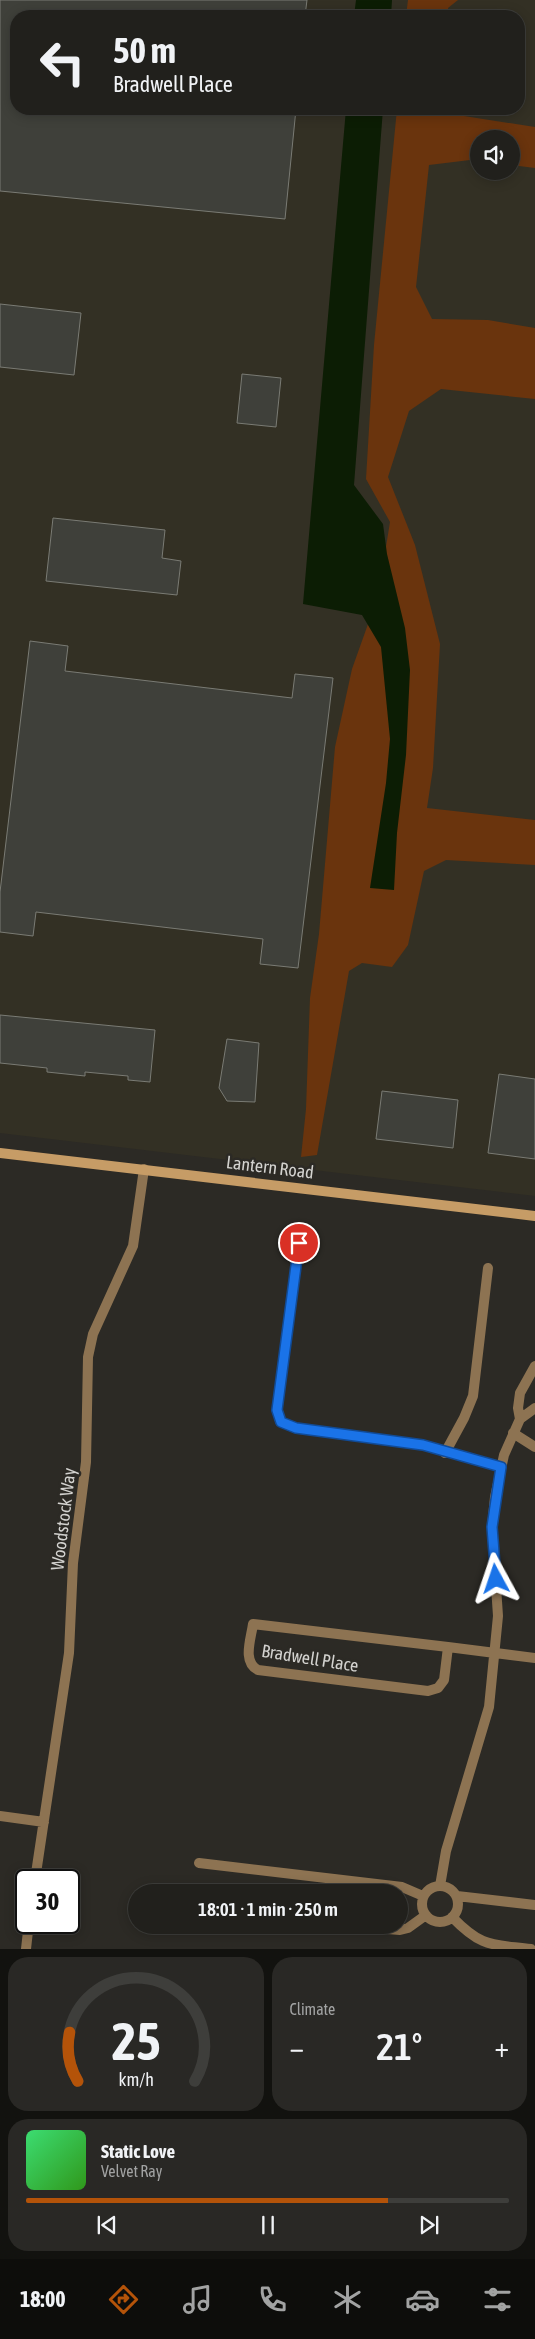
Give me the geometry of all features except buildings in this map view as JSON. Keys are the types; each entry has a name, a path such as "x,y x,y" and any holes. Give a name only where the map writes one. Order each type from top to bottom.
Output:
{"street":[{"name":"Lantern Road","path":"0,1153 535,1216"},
{"name":"Woodstock Way","path":"37,1869 69,1653 73,1563 86,1462 88,1357 93,1334 133,1246 144,1169"},
{"path":"299,1243 277,1410 281,1422 296,1428 423,1445 445,1453 501,1467"},
{"path":"445,1453 464,1418 473,1396 488,1268"},
{"path":"520,1419 518,1408 520,1393 535,1366"},
{"path":"440,1886 446,1851 489,1707 496,1653 498,1607 492,1527 501,1467 520,1419 535,1408"},
{"path":"513,1433 535,1447"},
{"name":"Bradwell Place","path":"448,1647 444,1680 438,1688 432,1691 258,1670 253,1667 248,1658 253,1624 448,1647 535,1658"},
{"path":"0,1816 44,1822"},
{"path":"199,1863 402,1887 423,1896"},
{"path":"440,1886 450,1888 457,1896 458,1908 452,1917 442,1922 436,1922 426,1915 422,1906 423,1896 430,1888 440,1886"},
{"path":"457,1896 535,1905"},
{"path":"408,1928 426,1915"},
{"path":"452,1917 464,1930 482,1942 531,1949"},
{"path":"26,1949 28,1934"}],"shaded area":[{"path":"0,0 535,0 535,1196 0,1133"},
{"path":"356,0 392,0 391,10 355,10"},
{"path":"408,0 458,0 448,10 407,10"},
{"path":"345,115 383,115 354,485 383,524 387,554 405,628 410,670 406,755 397,833 394,890 370,888 386,783 390,739 381,647 362,615 303,604"},
{"path":"396,115 463,115 535,127 535,168 520,166 520,130 470,130 470,160 429,165 416,287 432,319 488,320 535,328 535,399 441,389 409,411 388,477 415,545 440,644 433,768 427,808 535,820 535,865 446,860 424,871 408,945 392,967 362,963 349,971 317,1155 301,1157 306,1109 310,998 319,934 335,747 352,669 378,596 390,522 366,479 374,345"}],"route":[{"path":"299,1243 277,1410 281,1422 296,1428 423,1445 445,1453 501,1467 492,1527 496,1579"}]}
